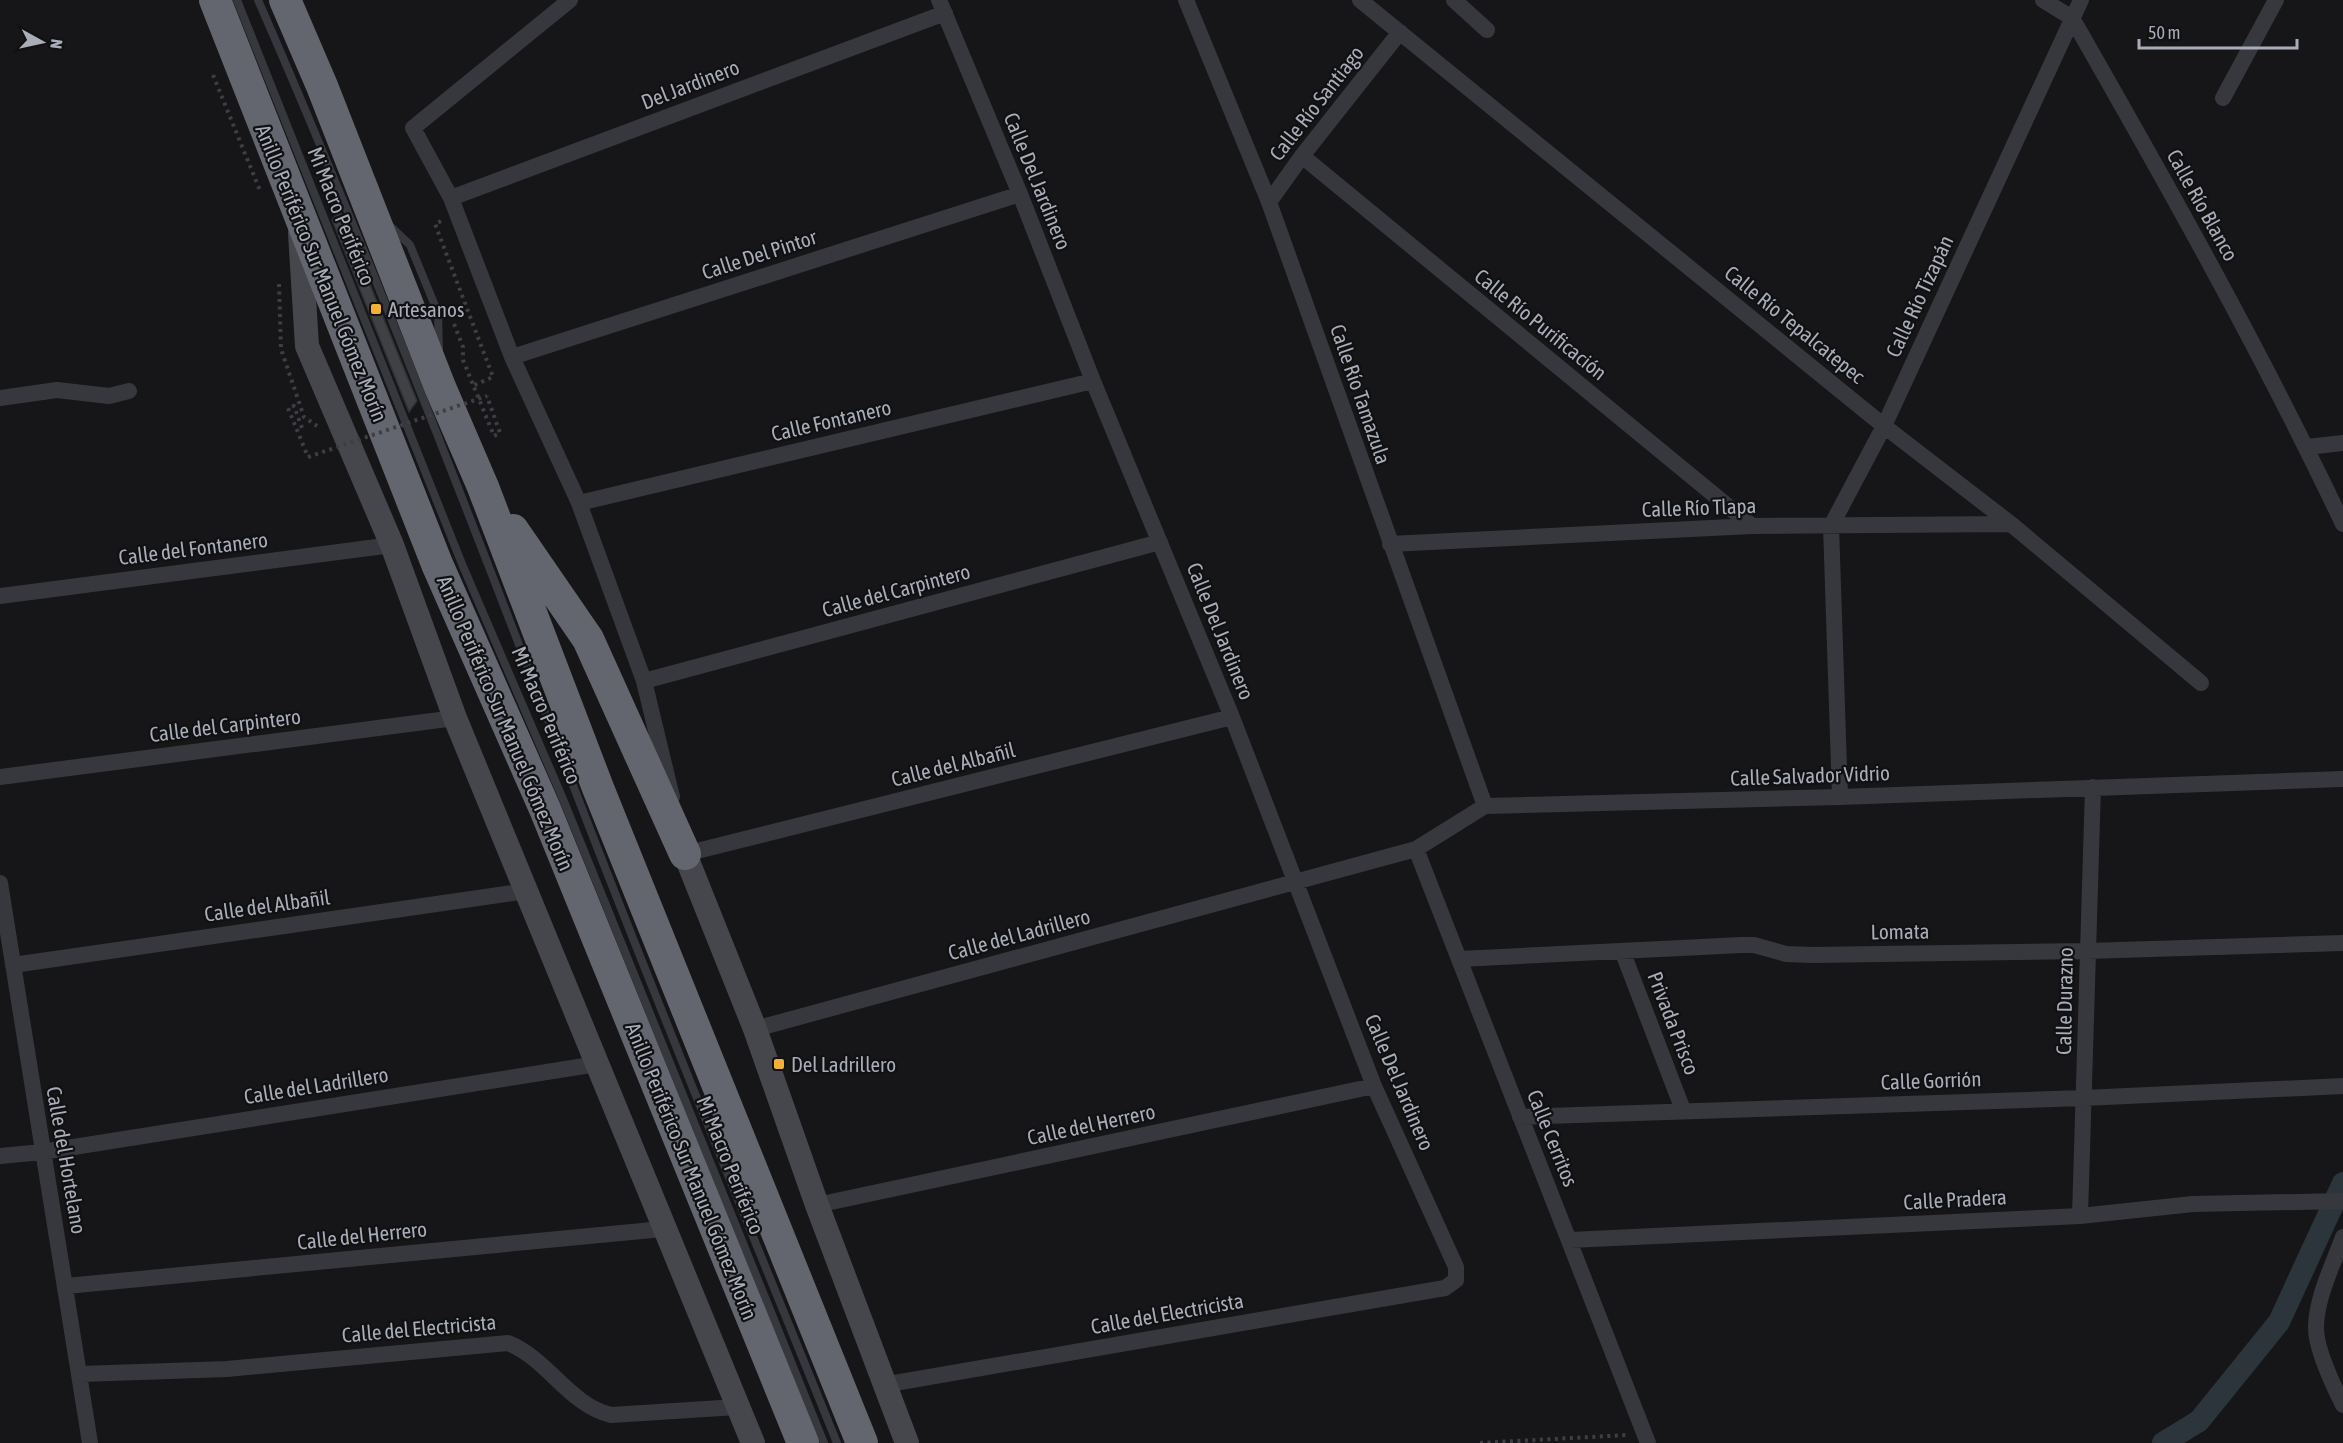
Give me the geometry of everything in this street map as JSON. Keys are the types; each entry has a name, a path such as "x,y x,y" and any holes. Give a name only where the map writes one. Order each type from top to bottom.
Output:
{"highway":[{"name":"Anillo Periférico Sur Manuel Gómez Morín","path":"214,0 272,118 310,215 437,564 545,809 802,1443"},
{"path":"291,4 311,92 483,487 598,788 862,1443"},
{"path":"483,487 588,639 685,854"}],"main road":[{"path":"310,215 307,346 392,545 455,718 663,1229 753,1443"},
{"path":"685,854 755,1029 883,1385 907,1443"}],"street":[{"path":"570,0 413,128 452,198 512,357 579,503 644,681 685,854"},
{"name":"Calle Río Tamazula","path":"1186,0 1269,202 1485,806"},
{"path":"1454,0 1487,30"},
{"name":"Calle Río Blanco","path":"2043,0 2072,18 2192,230 2307,447 2343,524"},
{"name":"Calle Río Tizapán","path":"1840,797 1831,526 1884,426 2081,0"},
{"path":"2223,98 2276,0"},
{"name":"Calle Río Tepalcatepec","path":"1371,3 1400,32 1884,426 2011,524 2200,683"},
{"name":"Calle Del Jardinero","path":"942,6 1020,194 1093,381 1232,717 1374,1086 1456,1267 1456,1280"},
{"name":"Del Jardinero","path":"452,198 942,6"},
{"name":"Calle Río Santiago","path":"1269,202 1302,156 1400,32"},
{"name":"Calle Río Purificación","path":"1302,156 1752,526"},
{"name":"Calle Del Pintor","path":"512,357 1020,194"},
{"name":"Calle Fontanero","path":"579,503 1093,381"},
{"path":"0,398 57,390 109,396 129,391"},
{"path":"2307,447 2343,443"},
{"name":"Calle Río Tlapa","path":"1390,544 1752,526 2011,524"},
{"name":"Calle del Carpintero","path":"644,681 1160,542"},
{"name":"Calle del Fontanero","path":"0,596 392,545"},
{"name":"Calle del Albañil","path":"685,854 1232,717"},
{"name":"Calle del Carpintero","path":"0,777 455,718"},
{"name":"Calle Salvador Vidrio","path":"1485,806 1840,797 2343,779"},
{"name":"Calle Durazno","path":"2080,1216 2093,787"},
{"path":"1296,882 1416,849 1485,806"},
{"name":"Calle Cerritos","path":"1416,849 1570,1240 1645,1438"},
{"name":"Calle del Ladrillero","path":"755,1029 1296,882"},
{"name":"Calle del Hortelano","path":"0,884 42,1152 81,1374 90,1443"},
{"name":"Calle del Albañil","path":"13,965 527,891"},
{"name":"Lomata","path":"1460,959 1741,945 1754,945 1786,954 1804,955 2088,951 2343,943"},
{"name":"Privada Prisco","path":"1623,952 1683,1110"},
{"name":"Calle del Ladrillero","path":"0,1156 42,1152 597,1064"},
{"name":"Calle del Herrero","path":"817,1205 1374,1086"},
{"name":"Calle Gorrión","path":"1520,1117 2084,1098 2343,1086"},
{"name":"Calle Pradera","path":"1570,1240 2080,1216 2193,1204 2342,1201"},
{"name":"Calle del Herrero","path":"66,1286 663,1229"},
{"path":"2343,1237 2318,1306 2315,1328 2319,1348 2335,1364 2343,1405"},
{"name":"Calle del Electricista","path":"883,1385 1445,1288 1456,1280"},
{"name":"Calle del Electricista","path":"81,1374 227,1369 508,1343 525,1349 594,1411 611,1415 737,1407"}],"lane":[{"path":"237,0 272,118"},
{"path":"258,0 311,92"},
{"name":"Mi Macro Periférico","path":"355,193 472,519 579,801 837,1443"},
{"name":"Mi Macro Periférico","path":"310,215 563,799 824,1443"}],"path":[{"path":"213,75 264,202"},
{"path":"458,214 435,224 494,377 472,386"},
{"path":"304,417 302,428 294,406 288,408 308,457 487,396 500,433 494,436 480,404"},
{"path":"1480,1443 1645,1438"}],"building":[{"name":"Artesanos","path":"340,210 417,401 409,412 332,220"}],"waterway":[{"path":"2163,1443 2199,1421 2279,1322 2343,1183"}],"place":[{"name":"Artesanos","path":"376,309"},
{"name":"Del Ladrillero","path":"779,1064"}]}
